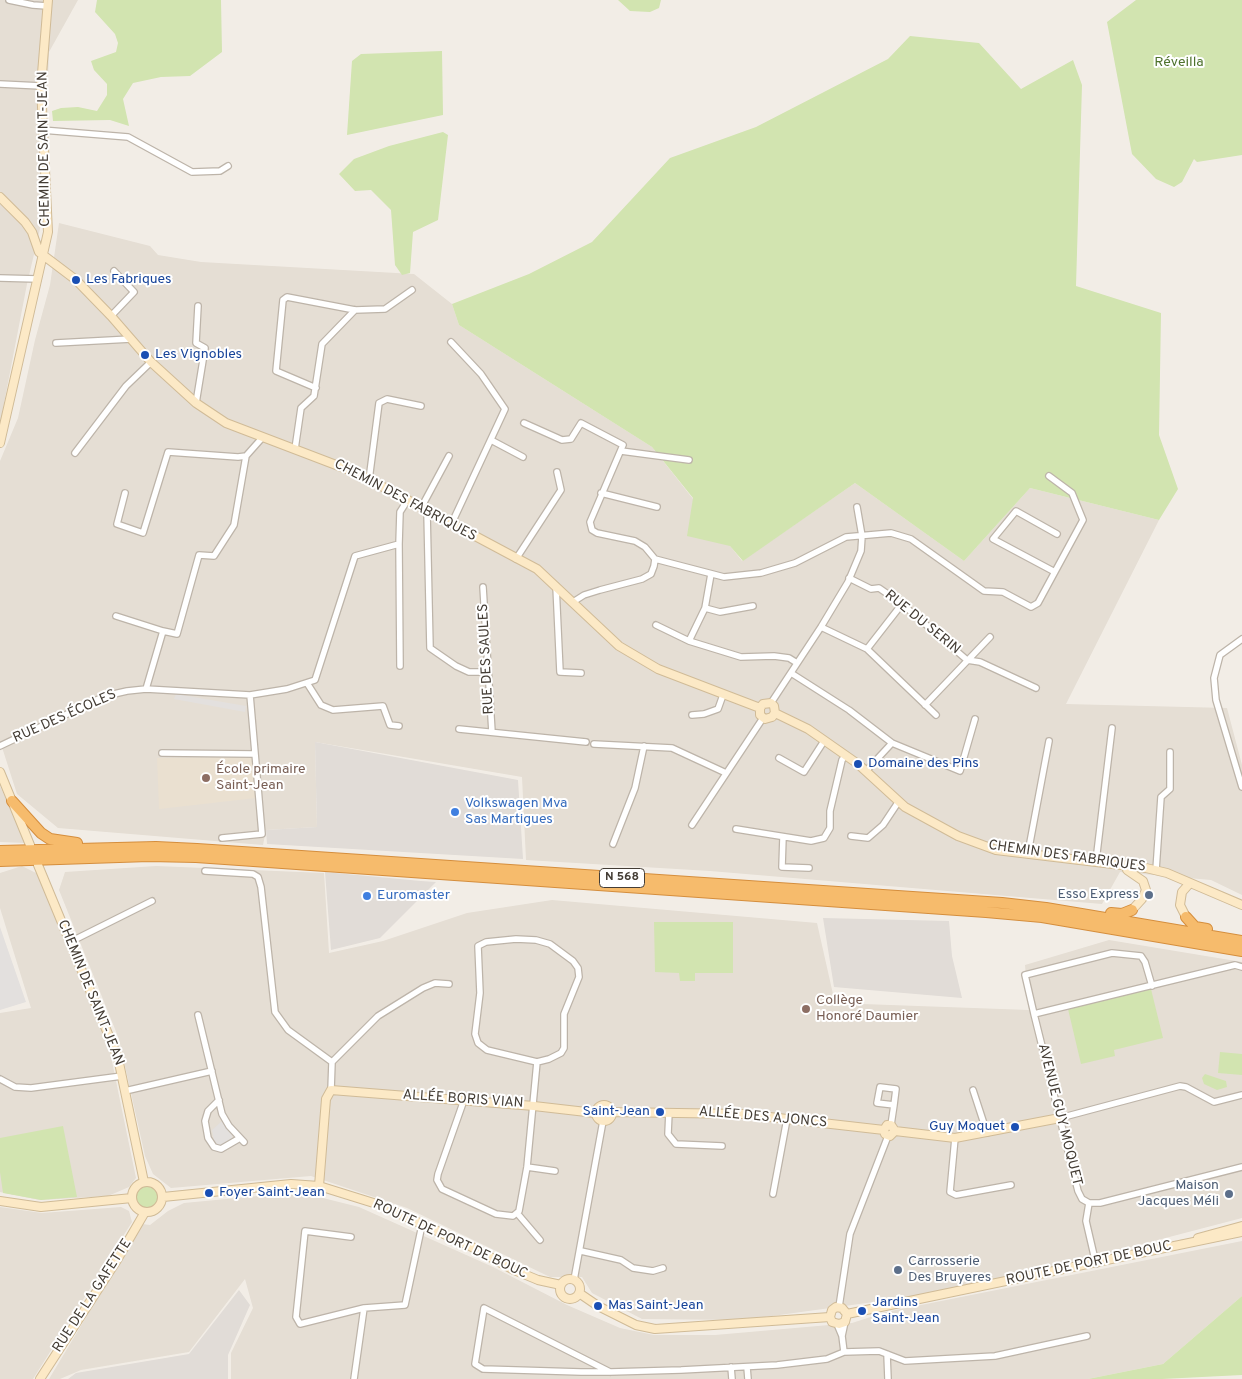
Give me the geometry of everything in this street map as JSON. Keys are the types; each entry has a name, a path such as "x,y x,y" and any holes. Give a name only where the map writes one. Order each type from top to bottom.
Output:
{"highway":[{"path":"12,801 41,834 50,839 69,843 156,847"},
{"name":"N 568","path":"0,851 156,847 1046,908 1242,939"},
{"name":"N 568","path":"0,861 140,856 196,858 980,912 1042,917 1242,950"},
{"path":"1046,908 1061,907 1122,914 1132,910"},
{"path":"1186,917 1195,927 1242,939"}],"street":[{"path":"9,0 47,3"},
{"name":"CHEMIN DE SAINT-JEAN","path":"0,443 4,410 44,256 48,232 42,130 42,86 47,3"},
{"path":"0,84 42,86"},
{"path":"42,130 128,137 192,172 220,171 228,166"},
{"path":"0,197 25,222 32,232 39,252 44,256"},
{"name":"CHEMIN DES FABRIQUES","path":"44,256 76,280 111,316 151,362 196,403 226,423 262,438 338,464 537,569 619,646 658,669 760,708"},
{"path":"111,316 134,292 114,271"},
{"path":"0,278 38,279"},
{"path":"316,388 276,371 284,300 287,297 355,310 385,309 412,290"},
{"path":"196,403 206,348 196,343 198,306"},
{"path":"295,449 301,408 314,396 322,344 355,310"},
{"path":"56,343 131,339"},
{"path":"451,342 481,374 505,409 451,525"},
{"path":"75,453 126,386 151,362"},
{"path":"369,480 380,403 387,400 421,406"},
{"path":"524,423 562,440 571,439 581,423 622,448 689,460"},
{"path":"116,616 177,634 199,555 214,556 234,525 246,456 262,438"},
{"path":"491,440 523,457"},
{"path":"622,448 591,514 592,530 596,533 635,541 645,547 655,559 724,577 761,574 794,563 846,537 891,533 912,539 984,592 1003,592 1031,607 1038,603 1053,571 1082,520 1072,493 1048,476"},
{"path":"125,494 117,524 143,533 168,452 246,456"},
{"path":"449,456 424,510 430,648 456,666 469,672 488,672"},
{"path":"516,559 561,490 557,472"},
{"path":"601,493 657,507"},
{"path":"400,666 398,597 400,512 407,501"},
{"path":"770,703 774,706 775,713 770,719 763,718 759,712 760,708 765,703 770,703 798,663 850,578 861,552 862,536 858,507"},
{"path":"1053,571 993,540 1016,512 1057,534"},
{"path":"399,544 355,556 316,680 307,683 321,704 333,710 383,706 390,725 399,726"},
{"path":"573,602 592,592 642,580 651,574 655,559"},
{"path":"689,641 705,608 711,574"},
{"name":"RUE DU SERIN","path":"850,578 871,589 879,588 902,604 967,660"},
{"path":"556,586 560,672 581,673"},
{"name":"RUE DES SAULES","path":"483,587 492,732"},
{"path":"867,649 902,604"},
{"path":"705,608 720,612 753,606"},
{"path":"656,625 689,641 740,657 774,656 789,658 798,663"},
{"path":"821,627 867,649 936,715"},
{"path":"146,689 163,630"},
{"path":"925,705 990,637"},
{"path":"1242,639 1220,654 1214,678 1216,700 1242,787"},
{"path":"967,660 980,662 1036,688"},
{"path":"791,673 849,710 892,743 960,771 975,719"},
{"name":"RUE DES ÉCOLES","path":"0,746 105,696 127,691 146,689 250,695 288,689 307,683"},
{"path":"222,838 262,834 250,695"},
{"path":"692,715 718,710 723,695"},
{"name":"CHEMIN DES FABRIQUES","path":"775,713 808,729 846,755 899,801 958,836 996,850 1156,870 1242,905"},
{"path":"692,825 763,718"},
{"path":"1096,861 1112,728"},
{"path":"459,729 586,742"},
{"path":"779,758 804,772 824,741"},
{"path":"1028,853 1049,741"},
{"path":"866,771 892,743"},
{"path":"594,744 672,748 726,773"},
{"path":"613,844 636,788 644,746"},
{"path":"1156,870 1161,797 1170,789 1170,752"},
{"path":"162,753 254,754"},
{"path":"736,830 811,841 824,838 830,828 832,799 842,760 846,755"},
{"path":"0,772 30,845"},
{"path":"851,836 868,838 883,825 899,801"},
{"path":"783,837 782,867 809,868"},
{"name":"CHEMIN DE SAINT-JEAN","path":"38,865 118,1058 144,1182"},
{"path":"1127,865 1127,870 1143,881 1146,890 1142,899 1132,910"},
{"path":"204,871 254,874 258,877 261,887 275,1012 288,1030 332,1062"},
{"path":"1186,917 1180,905 1182,892 1190,883"},
{"path":"70,942 152,901"},
{"path":"516,939 536,940 550,944 573,961 578,968 579,977 565,1009 564,1048 561,1053 537,1062 487,1050 478,1043 475,1034 480,993 478,946 486,942 516,939"},
{"name":"AVENUE GUY MOQUET","path":"1152,986 1145,962 1141,956 1112,953 1025,975 1079,1194 1089,1203 1100,1203 1242,1167"},
{"path":"1034,1014 1235,966 1242,966"},
{"path":"319,1186 326,1099 331,1090 332,1062 378,1016 423,988 435,983 449,984"},
{"path":"198,1015 225,1120 242,1140 221,1149 214,1148 208,1138 205,1121 208,1111 219,1100"},
{"path":"464,1100 437,1180 442,1189 496,1214 513,1216 519,1211 527,1167 537,1062"},
{"path":"125,1091 212,1071"},
{"path":"0,1079 15,1087 31,1088 122,1076"},
{"path":"1060,1118 1180,1086 1186,1087 1214,1102 1242,1095"},
{"name":"ALLÉE BORIS VIAN","path":"331,1090 534,1106 595,1113"},
{"path":"973,1090 987,1133"},
{"path":"604,1104 609,1106 612,1112 610,1118 602,1121 598,1119 595,1113 598,1106 604,1104"},
{"path":"839,1307 850,1234 889,1130 894,1105"},
{"name":"ALLÉE DES AJONCS","path":"612,1112 743,1114 956,1138 1060,1118"},
{"path":"669,1112 668,1134 676,1144 722,1146"},
{"path":"773,1194 787,1119"},
{"path":"574,1280 602,1121"},
{"path":"956,1138 950,1192 956,1195 1011,1185"},
{"path":"527,1167 555,1170"},
{"path":"144,1182 159,1187 163,1196 156,1210 145,1212 135,1207 132,1198 134,1190 144,1182"},
{"name":"ROUTE DE PORT DE BOUC","path":"163,1196 291,1184 319,1186 380,1205 538,1280 560,1285"},
{"path":"0,1201 41,1207 132,1198"},
{"path":"1089,1203 1086,1221 1096,1264"},
{"name":"RUE DE LA GAFETTE","path":"40,1379 117,1260 145,1212"},
{"path":"517,1213 540,1240"},
{"path":"351,1237 305,1231 296,1316 300,1324 364,1308 405,1305 422,1225"},
{"name":"ROUTE DE PORT DE BOUC","path":"1184,1244 1242,1226"},
{"name":"ROUTE DE PORT DE BOUC","path":"843,1320 1242,1232"},
{"path":"580,1251 621,1260 632,1268 653,1270 662,1268"},
{"path":"565,1280 574,1280 579,1284 579,1294 572,1299 566,1299 560,1291 560,1285 565,1280"},
{"path":"579,1294 636,1325 656,1328 830,1317 843,1320"},
{"path":"830,1317 832,1310 839,1307"},
{"path":"839,1307 844,1309 842,1336 844,1352"},
{"path":"354,1379 364,1308"},
{"path":"610,1372 484,1308 475,1364 483,1369 610,1372 747,1367 827,1359 844,1352 880,1351 905,1361 995,1356 1087,1336"},
{"path":"886,1354 888,1379"},
{"path":"731,1367 732,1379"},
{"path":"747,1367 748,1379"}],"shaded area":[{"path":"0,0 78,0 49,52 43,216 27,284 0,424"},
{"path":"59,223 150,246 158,255 201,262 414,274 452,304 459,325 652,447 742,561 855,483 964,561 1030,488 1159,520 1066,704 1227,708 1242,765 1242,895 1211,880 1120,872 1102,904 710,871 526,860 522,777 315,742 317,827 266,830 263,845 58,828 17,794 0,741 0,461 18,418 35,340 50,285"},
{"path":"176,694 246,706 245,712 174,699"},
{"path":"315,742 518,780 523,859 267,844 266,830 317,827"},
{"name":"École primaire Saint-Jean","path":"252,757 256,798 159,809 157,758"},
{"path":"0,786 26,843 0,842"},
{"path":"22,866 38,874 109,1047 136,1178 129,1187 108,1196 40,1200 0,1192 0,1013 31,1008 0,908 0,873"},
{"path":"156,866 324,873 329,953 383,941 467,913 552,900 817,923 835,1003 1029,1010 1025,965 1109,940 1242,962 1242,1218 1066,1264 910,1297 743,1320 642,1319 592,1293 582,1277 550,1277 407,1208 311,1176 171,1188 153,1174 145,1156 119,1039 59,890 65,872"},
{"path":"325,872 436,882 380,938 331,950"},
{"path":"823,918 949,921 952,956 962,998 834,987"},
{"path":"0,927 26,1002 0,1010"},
{"path":"222,1121 232,1135 232,1140 222,1147 217,1146 214,1141 212,1130"},
{"path":"269,1195 311,1195 359,1207 493,1267 567,1305 620,1328 654,1335 715,1335 852,1323 886,1312 1242,1241 1242,1296 1163,1364 1088,1379 231,1379 231,1353 253,1308 245,1279 189,1352 81,1370 60,1379 49,1379 142,1224 150,1225 168,1211 184,1203"},
{"path":"0,1207 42,1213 121,1207 129,1211 132,1222 33,1379 0,1379"},
{"path":"239,1290 250,1305 228,1355 228,1379 68,1379 76,1373 189,1354"}],"green space":[{"path":"97,0 221,0 222,52 190,76 161,77 133,83 123,99 129,126 110,120 53,121 52,111 61,108 78,107 97,111 107,95 107,84 94,70 91,61 116,52 118,43 115,34 95,12"},
{"path":"618,0 661,0 659,8 650,12 630,11"},
{"name":"Réveilla","path":"1136,0 1242,0 1242,155 1197,162 1194,159 1182,182 1174,187 1156,179 1132,154 1107,22"},
{"path":"910,36 979,43 1021,89 1073,60 1082,85 1076,286 1161,313 1159,435 1178,489 1159,520 1030,488 964,561 855,483 743,561 730,546 687,536 693,498 652,447 459,325 452,304 529,274 592,242 670,158 756,127 888,59"},
{"path":"442,51 443,115 347,135 352,61 361,54"},
{"path":"443,132 448,135 438,220 413,232 410,273 402,275 395,265 391,210 371,190 355,191 339,174 354,159 389,146"},
{"path":"654,922 733,922 733,973 695,973 695,981 680,981 679,973 655,972"},
{"path":"1151,989 1163,1038 1114,1050 1115,1056 1081,1064 1068,1009"},
{"path":"1220,1052 1242,1054 1242,1075 1218,1073"},
{"path":"1205,1074 1226,1081 1227,1087 1217,1090 1204,1084 1202,1078"},
{"path":"63,1126 77,1197 41,1200 3,1193 0,1172 0,1138"},
{"path":"147,1186 156,1189 159,1198 156,1207 147,1210 138,1207 135,1198 138,1189"},
{"path":"1242,1296 1242,1375 1162,1379 1088,1379 1163,1364"}],"place":[{"name":"Les Fabriques","path":"76,280"},
{"name":"Les Vignobles","path":"145,355"},
{"name":"Domaine des Pins","path":"858,764"},
{"name":"École primaire Saint-Jean","path":"206,778"},
{"name":"Volkswagen Mva Sas Martigues","path":"455,812"},
{"name":"Esso Express","path":"1149,895"},
{"name":"Euromaster","path":"367,896"},
{"name":"Collège Honoré Daumier","path":"806,1009"},
{"name":"Saint-Jean","path":"660,1112"},
{"name":"Guy Moquet","path":"1015,1127"},
{"name":"Foyer Saint-Jean","path":"209,1193"},
{"name":"Maison Jacques Méli","path":"1229,1194"},
{"name":"Carrosserie Des Bruyeres","path":"898,1270"},
{"name":"Mas Saint-Jean","path":"598,1306"},
{"name":"Jardins Saint-Jean","path":"862,1311"}]}
